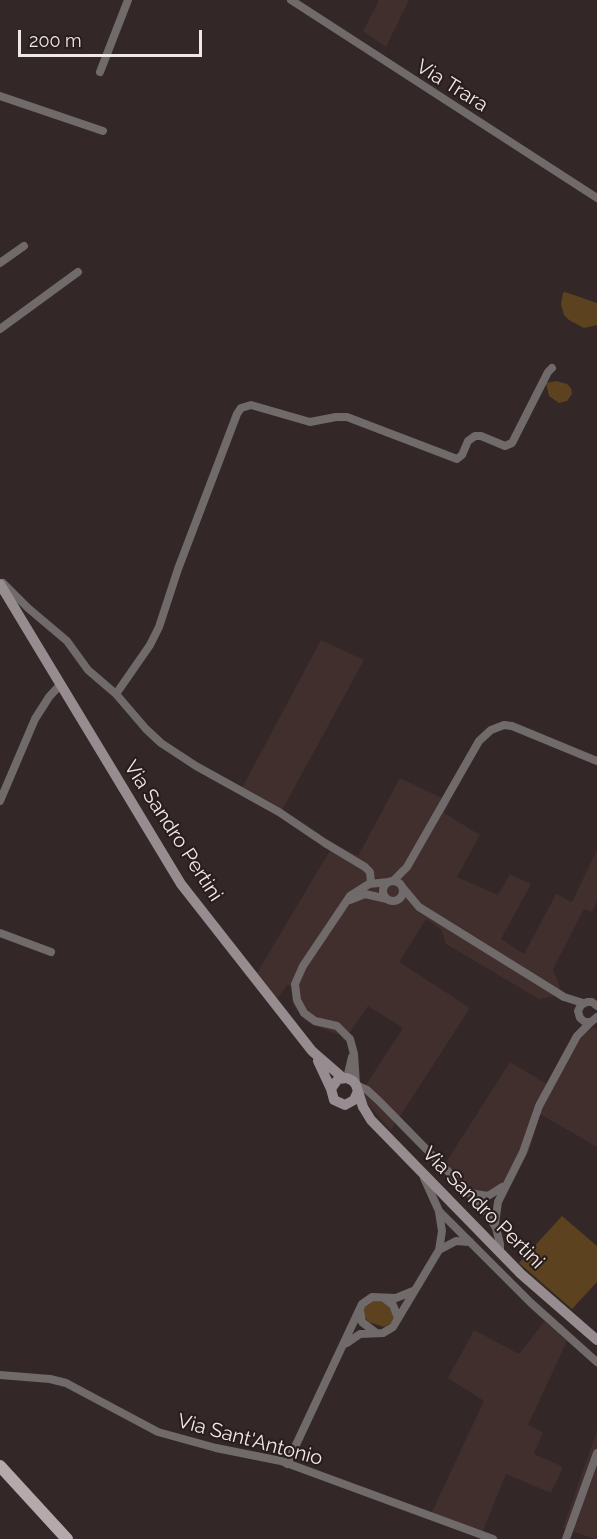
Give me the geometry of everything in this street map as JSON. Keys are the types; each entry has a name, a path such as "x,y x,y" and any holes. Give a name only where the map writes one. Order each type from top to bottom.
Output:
{"main road":[{"name":"Via Sandro Pertini","path":"0,582 176,876 315,1055 352,1083 371,1120 500,1253 597,1340"},
{"path":"315,1055 334,1100 371,1120"},
{"path":"331,1089 335,1082 352,1083 354,1100 345,1105"},
{"path":"0,1466 67,1539"}],"street":[{"path":"100,72 128,0"},
{"name":"Via Trara","path":"291,0 597,198"},
{"path":"0,96 103,131"},
{"path":"0,264 24,246"},
{"path":"0,329 78,272"},
{"path":"116,694 150,645 159,627 178,569 241,408 251,405 307,422 347,417 457,459 461,456 468,441 475,436 481,436 505,446 512,443 552,368"},
{"path":"0,582 64,639 91,673 116,694 150,733 165,746 279,812 365,867 370,872 371,883"},
{"path":"0,801 38,713 48,697 60,685"},
{"path":"387,899 383,890 406,867 479,741 490,730 504,725 512,726 597,761"},
{"path":"397,900 401,896 406,867"},
{"path":"419,907 397,882 371,883 356,891 344,904 303,966 295,987 298,1003 304,1013 313,1020 333,1025 350,1038 354,1050 352,1083 367,1090 379,1101 484,1208 495,1224"},
{"path":"344,904 362,894 397,900 419,907 564,997 585,1022 595,1021"},
{"path":"0,933 51,952"},
{"path":"577,1036 579,1014 590,1004 597,993"},
{"path":"564,997 590,1004"},
{"path":"500,1253 495,1224 497,1205 525,1147 538,1106 577,1036 595,1021"},
{"path":"340,1352 347,1342 356,1336 375,1332 383,1333 389,1330 439,1250 442,1231 439,1211 417,1166"},
{"path":"468,1192 482,1196 491,1195 499,1191 509,1179"},
{"path":"439,1211 531,1303 597,1362"},
{"path":"439,1250 456,1241 470,1242"},
{"path":"287,1464 360,1306 369,1298 396,1298 413,1291"},
{"path":"381,1297 393,1305 398,1318"},
{"path":"360,1306 361,1320 375,1332"},
{"name":"Via Sant'Antonio","path":"0,1375 62,1382 158,1432 287,1464 493,1539"},
{"path":"566,1539 597,1452"}],"shaded area":[{"path":"379,0 409,0 386,47 363,31"},
{"path":"565,292 597,303 597,325 584,328 564,315 561,304"},
{"path":"556,381 567,384 571,388 572,394 567,401 559,403 549,396 546,383"},
{"path":"321,640 364,660 282,810 242,788"},
{"path":"400,778 450,802 444,813 480,835 457,877 498,895 510,874 531,884 501,939 524,954 556,894 572,902 597,850 597,901 592,912 584,909 553,969 560,988 555,996 539,999 446,944 441,929 426,919 399,962 470,1008 391,1130 367,1103 362,1091 403,1028 368,1006 344,1041 340,1035 312,1025 305,1020 293,1005 291,987 288,984 276,1000 257,973 334,844 358,856"},
{"path":"597,1029 597,1147 540,1114 530,1149 506,1195 491,1198 470,1190 445,1164 510,1062 553,1088 581,1038 586,1031"},
{"path":"562,1216 597,1246 597,1282 572,1309 519,1263"},
{"path":"379,1299 390,1306 394,1318 384,1327 369,1322 362,1314 366,1302"},
{"path":"545,1321 567,1341 528,1425 543,1432 534,1454 563,1467 551,1493 506,1474 482,1533 431,1514 484,1401 448,1378 474,1330 519,1354"},
{"path":"597,1431 597,1539 595,1539 563,1528"}]}
